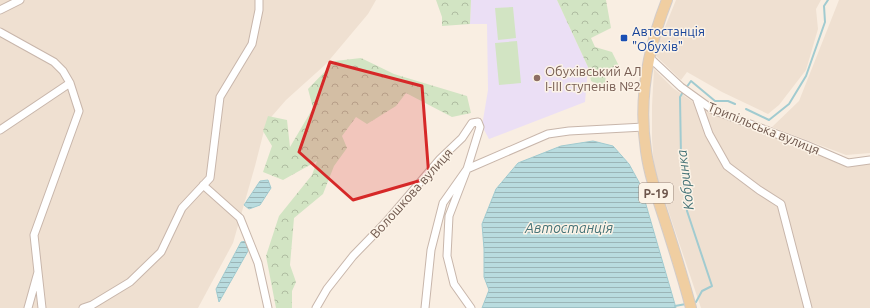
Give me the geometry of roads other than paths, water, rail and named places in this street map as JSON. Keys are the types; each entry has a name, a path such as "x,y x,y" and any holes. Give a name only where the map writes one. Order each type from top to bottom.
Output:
{"main road":[{"name":"Р-19","path":"667,0 655,34 649,57 645,84 644,126 646,152 656,194 691,308"}],"street":[{"path":"0,10 20,0"},
{"path":"83,308 92,305 130,282 161,252 182,208 210,178 220,97 252,44 259,10 259,0"},
{"path":"0,32 54,62 63,71 70,83 80,111 34,235 42,308"},
{"name":"Трипільська вулиця","path":"649,57 681,87 697,100 713,110 806,145 848,163 870,160"},
{"path":"0,130 70,83"},
{"path":"697,100 709,134 727,166 759,190 781,204 808,308"},
{"name":"Волошкова вулиця","path":"316,308 327,288 352,256 386,222 440,159 462,138 472,123 478,122 480,127 466,169"},
{"path":"425,308 431,250 443,203 466,169 548,134 569,131 644,126"},
{"path":"466,169 449,216 447,256 454,284 471,308"},
{"path":"203,185 240,218 258,263 268,308"},
{"path":"28,308 38,272"}],"water":[{"name":"Автостанція","path":"593,141 613,146 629,164 640,184 676,308 482,308 489,290 484,277 482,224 496,189 518,163 561,146"},
{"path":"268,180 271,188 260,205 249,209 244,205 260,181"},
{"path":"246,241 248,251 219,302 216,289 241,242"}],"waterway":[{"name":"Кобринка","path":"746,109 769,120 789,104 806,76 825,22 824,6 828,0"},
{"name":"Кобринка","path":"686,88 691,81 715,101 728,101 735,104"},
{"name":"Кобринка","path":"683,92 680,97 681,157 687,211 712,286 702,291 696,302 692,302"},
{"name":"Кобринка","path":"675,306 686,304"}],"place":[{"name":"Автостанція \"Обухів\"","path":"624,38"},
{"name":"Обухівський АЛ І-ІІІ ступенів №2","path":"537,78"}]}
